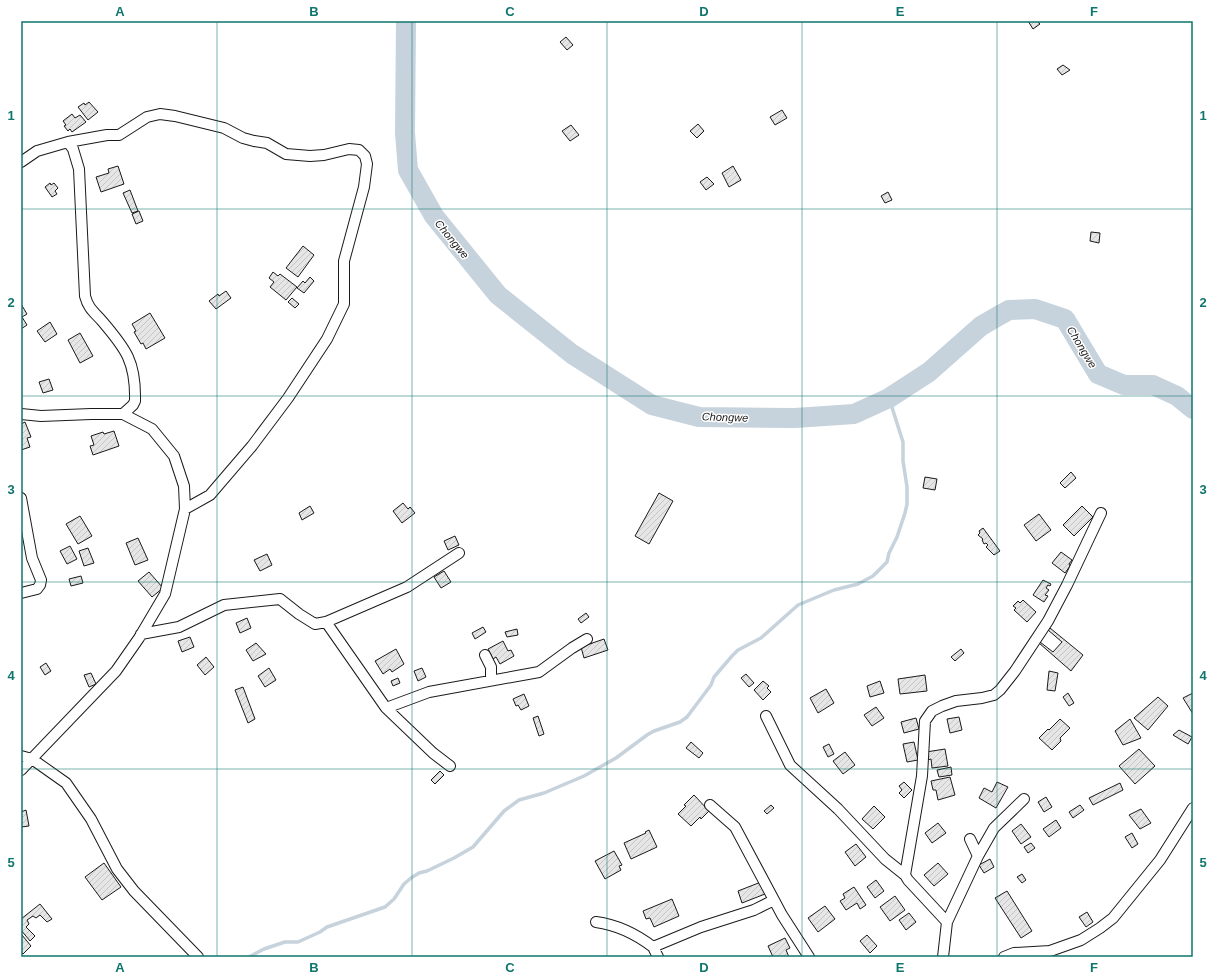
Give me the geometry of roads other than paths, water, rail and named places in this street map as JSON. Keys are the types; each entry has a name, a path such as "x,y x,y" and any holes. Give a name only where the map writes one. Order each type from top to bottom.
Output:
{"street":[{"path":"21,162 37,150 68,142 107,135 119,135 147,117 160,114 175,116 224,128 243,138 267,143 286,154 310,156 324,155 349,149 359,150 365,156 367,164 364,187 344,261 344,304 327,340 288,398 252,446 210,495 185,509"},
{"path":"68,142 73,149 79,169 85,296 87,305 116,337 129,357 133,369 135,401 133,405 123,414"},
{"path":"21,414 41,416 123,414 152,429 174,456 184,486 185,509 165,594 141,634 116,671 21,770"},
{"path":"21,498 32,558 41,580 37,589 21,593"},
{"path":"905,875 922,776 925,721 932,711 942,706 956,701 994,695 1000,690 1048,621 1101,513"},
{"path":"141,634 179,628 224,605 280,599 315,624 326,622 407,587 460,554"},
{"path":"326,622 386,708 433,753 450,766"},
{"path":"386,708 428,692 539,672 587,639"},
{"path":"486,655 491,667 491,680"},
{"path":"766,716 790,765 838,810 885,858 905,875 947,922"},
{"path":"21,756 32,759 66,783 91,819 117,869 134,891 198,957"},
{"path":"943,957 947,922 978,856 994,828 1024,799"},
{"path":"710,805 735,827 782,915 809,957"},
{"path":"1004,957 1014,953 1051,954 1081,940 1113,918 1160,860 1193,808"},
{"path":"970,839 978,856"},
{"path":"653,947 701,927 754,910 774,900"},
{"path":"596,922 610,924 638,936 653,947 658,957"}],"waterway":[{"name":"Chongwe","path":"406,21 405,133 408,170 434,216 498,295 572,354 652,405 699,417 795,418 854,414 889,398 929,372 981,326 1009,310 1035,309 1065,319 1098,374 1124,385 1153,385 1177,396 1193,409"},
{"path":"249,957 264,949 285,942 298,942 320,932 327,927 385,907 394,899 404,884 411,878 454,858 473,847 504,811 519,800 544,793 584,776 616,758 647,735 680,722 687,717 711,685 714,677 732,656 738,650 761,638 798,605 834,590 858,584 873,576 887,562 889,553 897,537 907,504 907,487 903,461 903,442 889,398"}]}
